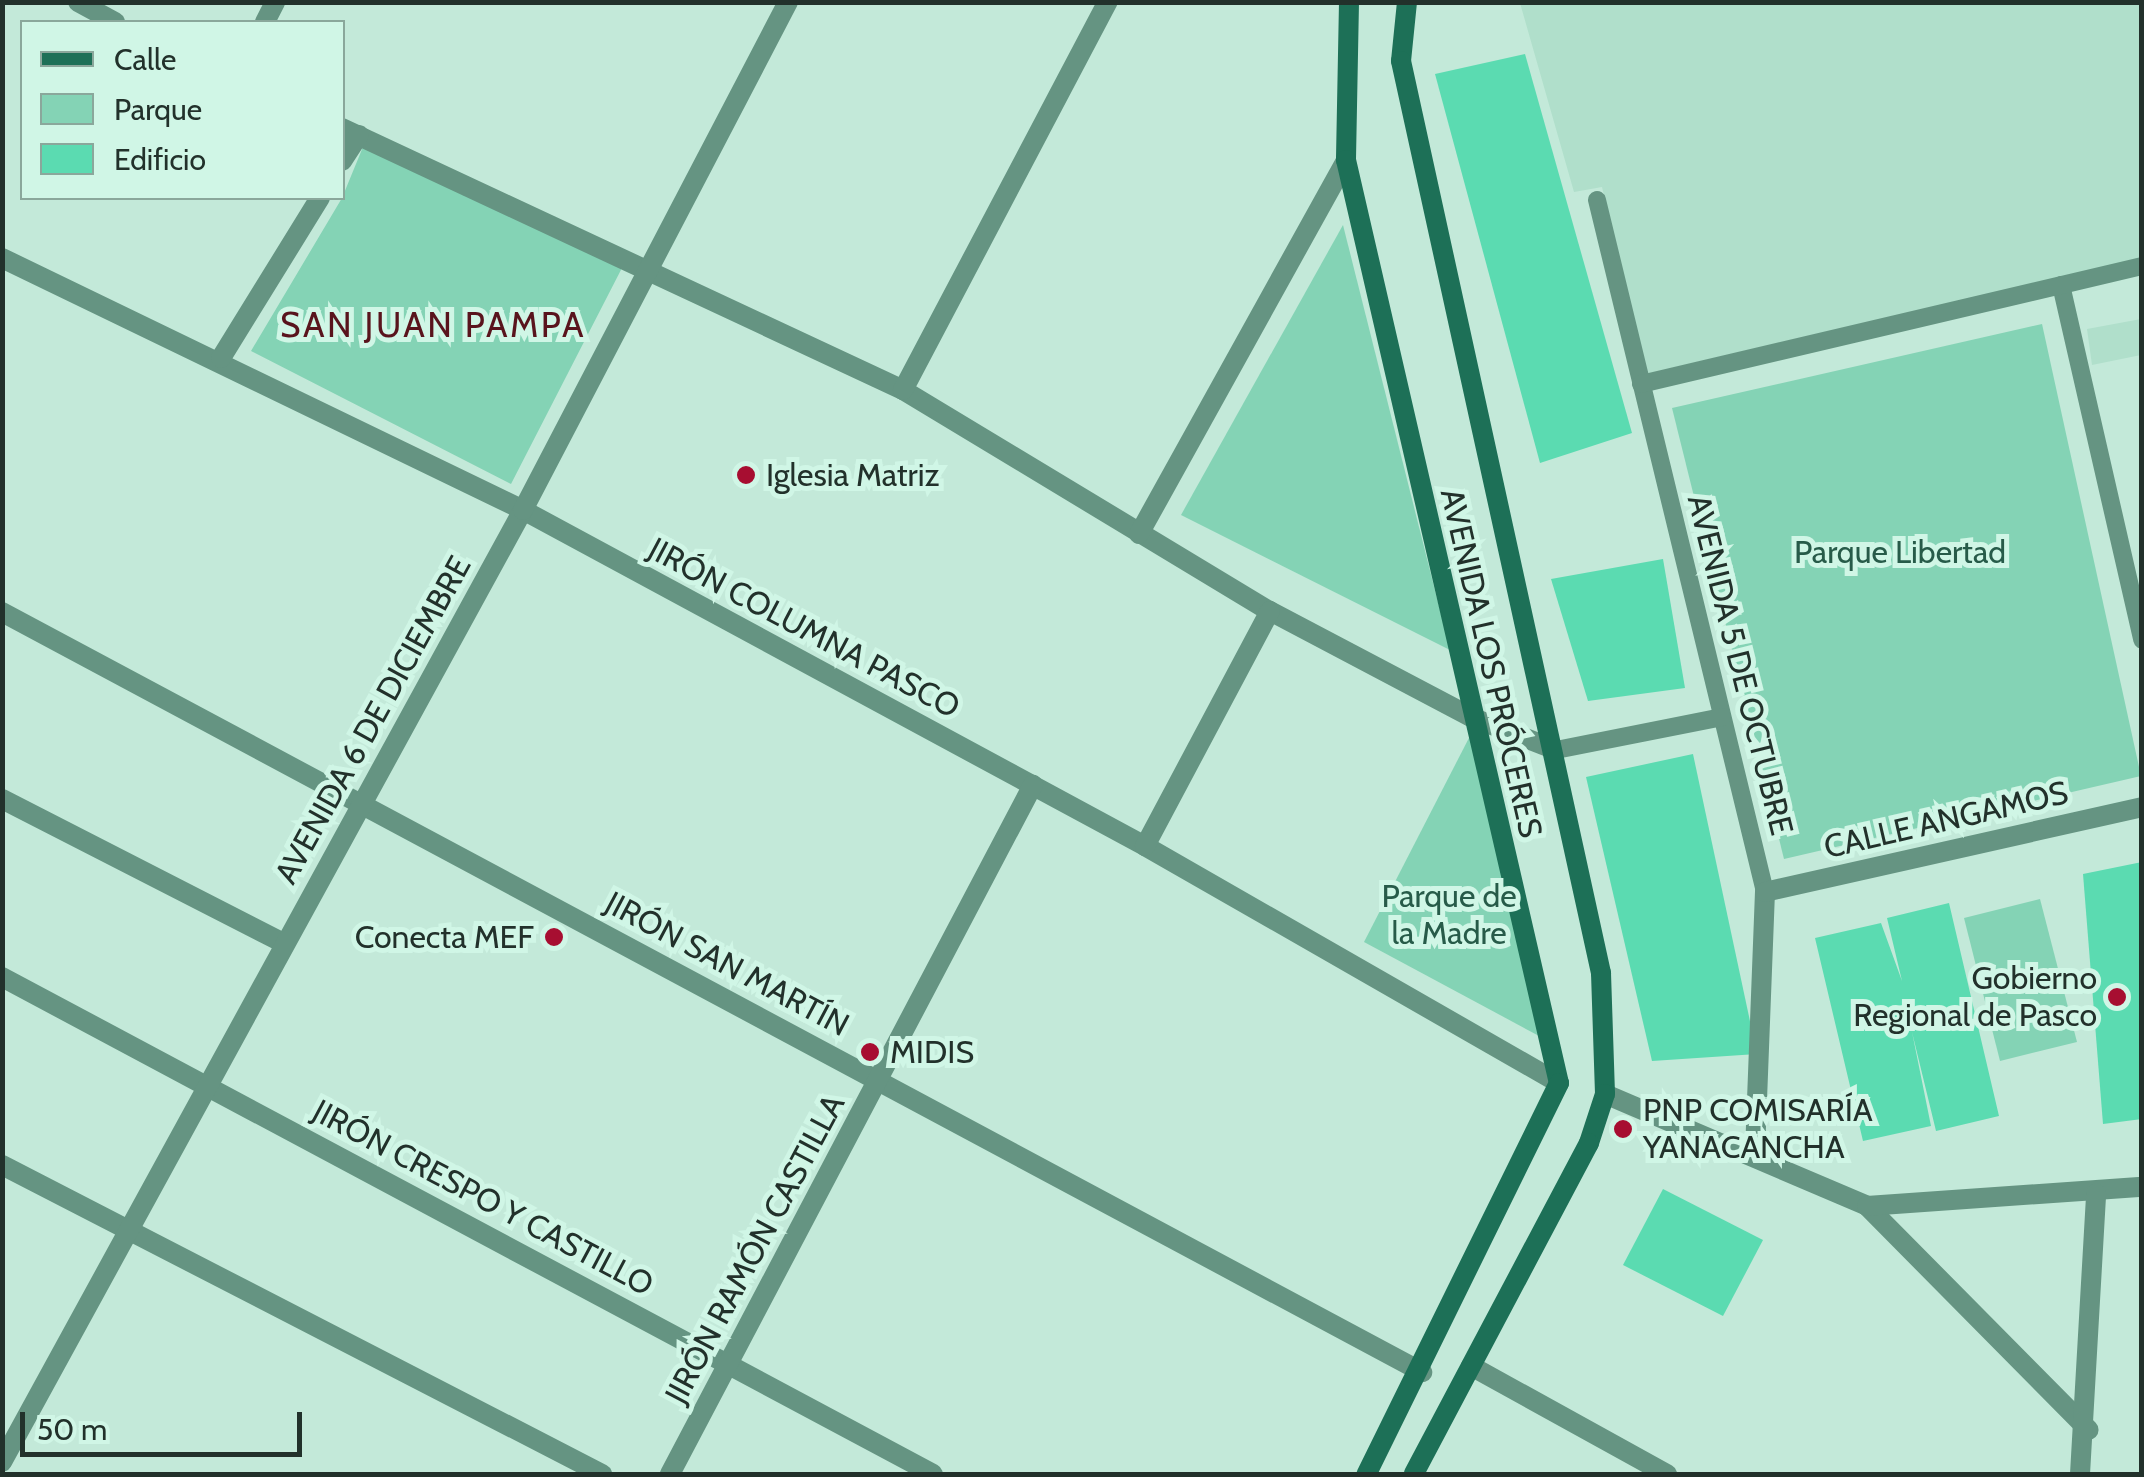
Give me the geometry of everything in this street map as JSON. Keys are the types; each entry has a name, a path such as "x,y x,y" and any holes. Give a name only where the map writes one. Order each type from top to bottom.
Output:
{"street":[{"path":"78,2 111,20"},
{"name":"AVENIDA 6 DE DICIEMBRE","path":"2,1462 523,510 645,269 788,2"},
{"path":"903,390 1108,2"},
{"name":"AVENIDA LOS PRÓCERES","path":"1349,2 1346,160 1472,717 1560,1082"},
{"name":"AVENIDA LOS PRÓCERES","path":"1406,3 1401,60 1556,750 1601,974 1605,1094 1589,1143 1414,1474"},
{"path":"351,131 903,390 1270,611 1472,717 1556,750"},
{"path":"1139,534 1346,160"},
{"path":"221,358 319,200"},
{"name":"JIRÓN COLUMNA PASCO","path":"2,258 221,358 523,510 1146,846 1560,1082"},
{"path":"1146,846 1270,611"},
{"name":"JIRÓN SAN MARTÍN","path":"2,612 1422,1372"},
{"name":"JIRÓN RAMÓN CASTILLA","path":"670,1474 1033,785"},
{"path":"2,800 284,944"},
{"name":"CALLE ANGAMOS","path":"1764,892 2142,807"},
{"name":"AVENIDA 5 DE OCTUBRE","path":"1755,1152 1764,892"},
{"name":"JIRÓN CRESPO Y CASTILLO","path":"2,978 933,1474"},
{"path":"1367,1474 1422,1372 1560,1082"},
{"path":"1605,1094 1755,1152 1867,1206 2089,1430"},
{"path":"2,1166 602,1474"},
{"path":"1867,1206 2142,1187"},
{"path":"2080,1474 2089,1430 2096,1193"},
{"path":"1472,1366 1667,1474"}],"lane":[{"name":"AVENIDA 5 DE OCTUBRE","path":"1597,200 1764,892"},
{"path":"1641,384 2142,266"},
{"path":"2062,285 2142,640"},
{"path":"1556,750 1722,716"}],"shaded area":[{"path":"1520,3 2141,3 2141,258 1646,374 1602,187 1574,192"},
{"path":"2141,319 2141,355 2092,365 2087,329"}],"green space":[{"path":"365,142 624,264 511,484 251,351 341,200 345,200 345,191"},
{"path":"1343,225 1450,650 1181,515"},
{"name":"Parque Libertad","path":"2042,324 2141,776 1784,859 1672,408"},
{"name":"Parque de la Madre","path":"1471,734 1541,1037 1364,942"},
{"path":"2040,899 2077,1042 2000,1061 1964,918"}],"building":[{"path":"1525,54 1632,433 1540,463 1435,74"},
{"path":"1663,559 1685,688 1588,701 1551,579"},
{"path":"1693,754 1757,1054 1652,1061 1586,777"},
{"name":"Gobierno Regional de Pasco","path":"2142,862 2142,1119 2103,1124 2083,874"},
{"path":"1949,903 1999,1116 1936,1131 1912,1032 1931,1126 1863,1141 1815,938 1881,923 1902,981 1887,918"},
{"path":"1663,1189 1763,1240 1723,1316 1623,1265"}],"place":[{"name":"Iglesia Matriz","path":"746,475"},
{"name":"Conecta MEF","path":"554,937"},
{"name":"Gobierno Regional de Pasco","path":"2117,997"},
{"name":"MIDIS","path":"870,1052"},
{"name":"PNP COMISARÍA YANACANCHA","path":"1623,1129"}],"district":[{"name":"SAN JUAN PAMPA","path":"433,325"}]}
